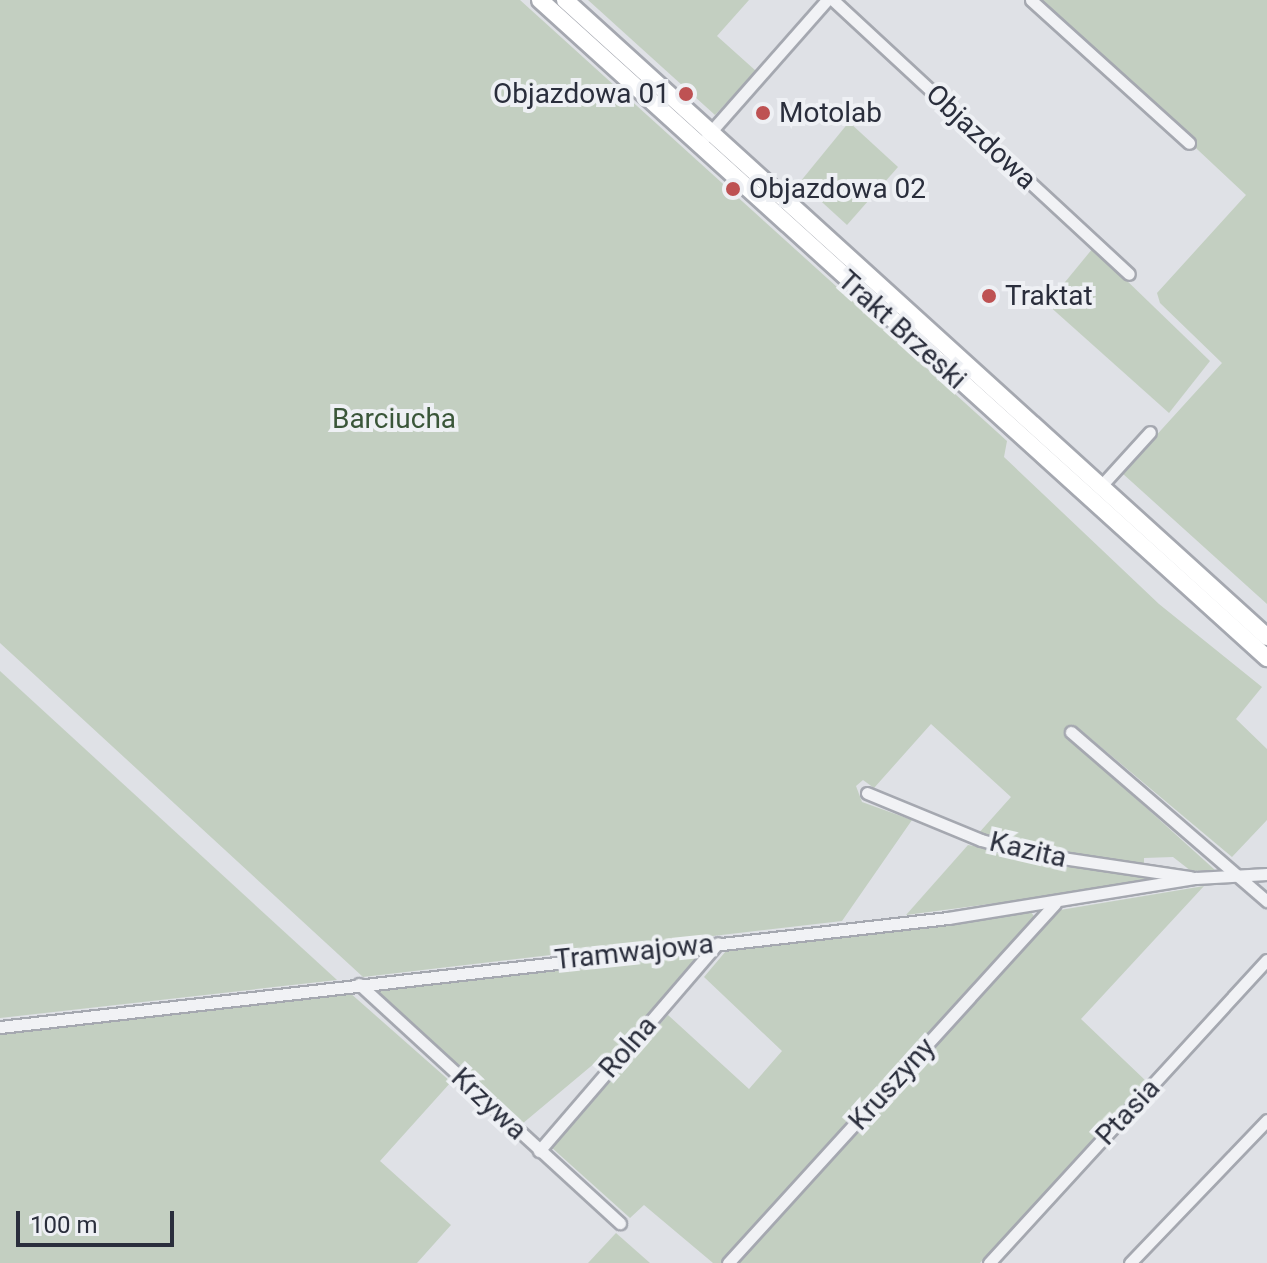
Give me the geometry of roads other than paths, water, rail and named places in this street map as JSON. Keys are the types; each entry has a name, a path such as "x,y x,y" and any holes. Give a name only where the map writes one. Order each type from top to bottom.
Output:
{"main road":[{"name":"Trakt Brzeski","path":"540,0 704,139 1267,637"},
{"name":"Trakt Brzeski","path":"565,0 704,139 1267,658"}],"street":[{"path":"704,139 827,0"},
{"name":"Objazdowa","path":"833,0 1129,274"},
{"path":"1031,0 1189,143"},
{"path":"1100,487 1150,432"},
{"path":"1071,732 1267,901"},
{"name":"Kazita","path":"867,793 981,840 1029,853 1196,878"},
{"name":"Tramwajowa","path":"0,1027 1055,904 1196,878 1267,874"},
{"name":"Kruszyny","path":"728,1263 1055,904"},
{"name":"Rolna","path":"539,1151 718,943"},
{"name":"Ptasia","path":"989,1263 1267,960"},
{"name":"Krzywa","path":"359,984 620,1223"},
{"path":"1130,1263 1265,1126"}],"place":[{"name":"Objazdowa 01","path":"686,94"},
{"name":"Motolab","path":"763,113"},
{"name":"Objazdowa 02","path":"733,189"},
{"name":"Traktat","path":"989,296"}],"park label":[{"name":"Barciucha","path":"394,419"}]}
